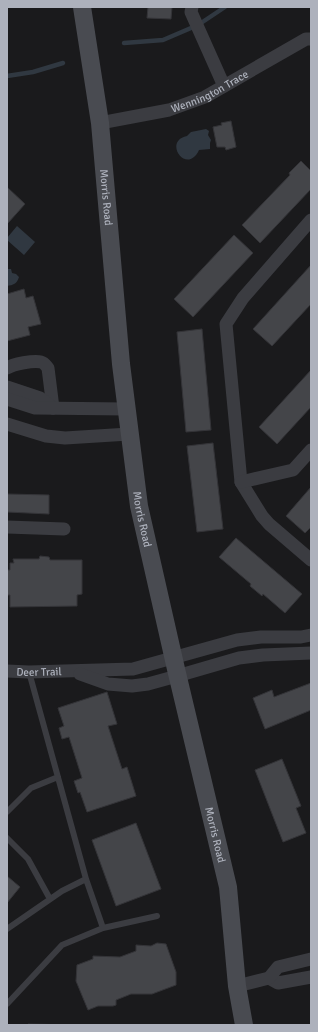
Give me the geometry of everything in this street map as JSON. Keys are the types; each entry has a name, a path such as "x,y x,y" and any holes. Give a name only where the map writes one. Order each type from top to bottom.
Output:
{"street":[{"name":"Morris Road","path":"82,7 100,123 121,364 139,506 173,659 228,887 238,986 244,1025"},
{"path":"192,7 191,12 224,86"},
{"name":"Wennington Trace","path":"100,123 169,110 205,96 306,40 311,39"},
{"path":"311,220 243,298 226,324 241,482 262,516 269,524 311,560"},
{"path":"7,368 13,365 41,362 45,364 48,368 53,408"},
{"path":"7,388 40,398 53,408"},
{"path":"7,399 35,408 126,408"},
{"path":"7,424 46,436 65,438 129,434"},
{"path":"241,482 293,470 311,450"},
{"path":"7,527 64,529"},
{"name":"Deer Trail","path":"7,671 29,672 133,669 250,638 311,636"},
{"path":"71,670 108,684 125,686 144,684 177,676 239,658 263,655 311,653"},
{"path":"238,986 269,978 278,967 310,963"},
{"path":"269,978 278,983 311,977"}],"lane":[{"path":"29,672 86,879 103,928"},
{"path":"7,812 31,788 58,777"},
{"path":"7,838 28,859 50,899"},
{"path":"7,929 62,891 86,879"},
{"path":"7,1004 62,945 103,928 157,916"}],"shaded area":[{"path":"206,129 209,131 208,135 211,140 210,149 199,150 194,157 189,159 183,158 179,155 177,144 180,139 187,136 191,132"},
{"path":"17,226 35,242 24,255 7,240"},
{"path":"7,269 11,269 12,273 19,277 14,284 7,286"}],"building":[{"path":"148,7 172,7 171,19 147,18"},
{"path":"231,121 236,147 226,150 225,147 217,147 213,127 222,125 221,123"},
{"path":"301,161 311,171 311,189 260,243 242,225 290,175 289,173"},
{"path":"7,187 25,204 8,223 7,222"},
{"path":"234,235 253,253 193,317 174,299"},
{"path":"311,265 311,304 272,346 253,329"},
{"path":"24,289 26,298 33,296 41,324 28,327 30,335 7,341 7,294"},
{"path":"202,329 211,430 186,432 177,332"},
{"path":"311,370 311,407 277,444 259,427"},
{"path":"213,443 223,529 197,532 187,446"},
{"path":"311,487 311,527 305,533 286,516"},
{"path":"7,494 49,495 49,514 7,512"},
{"path":"236,538 302,594 285,613 263,594 262,596 250,586 251,584 219,557"},
{"path":"40,556 49,557 50,560 82,560 82,594 77,595 77,606 10,607 10,595 7,595 7,570 10,570 10,563 14,563 13,559 39,559"},
{"path":"311,683 311,710 265,729 253,698 272,690 274,697"},
{"path":"107,692 117,724 108,726 122,769 127,767 136,796 87,812 80,792 78,793 74,781 82,778 69,737 62,739 59,728 64,726 58,708"},
{"path":"282,759 301,806 296,808 306,833 283,842 255,770"},
{"path":"136,823 161,889 116,906 92,840"},
{"path":"7,876 20,887 7,903"},
{"path":"157,943 166,944 176,972 176,985 152,994 131,994 116,1000 116,1005 98,1006 88,1010 76,981 77,965 93,959 93,956 120,957 136,951 136,945 151,946"},
{"path":"28,1024 76,1025 28,1025"}],"waterway":[{"path":"124,43 163,40 198,25 225,7"},
{"path":"7,76 33,72 63,63"}]}
